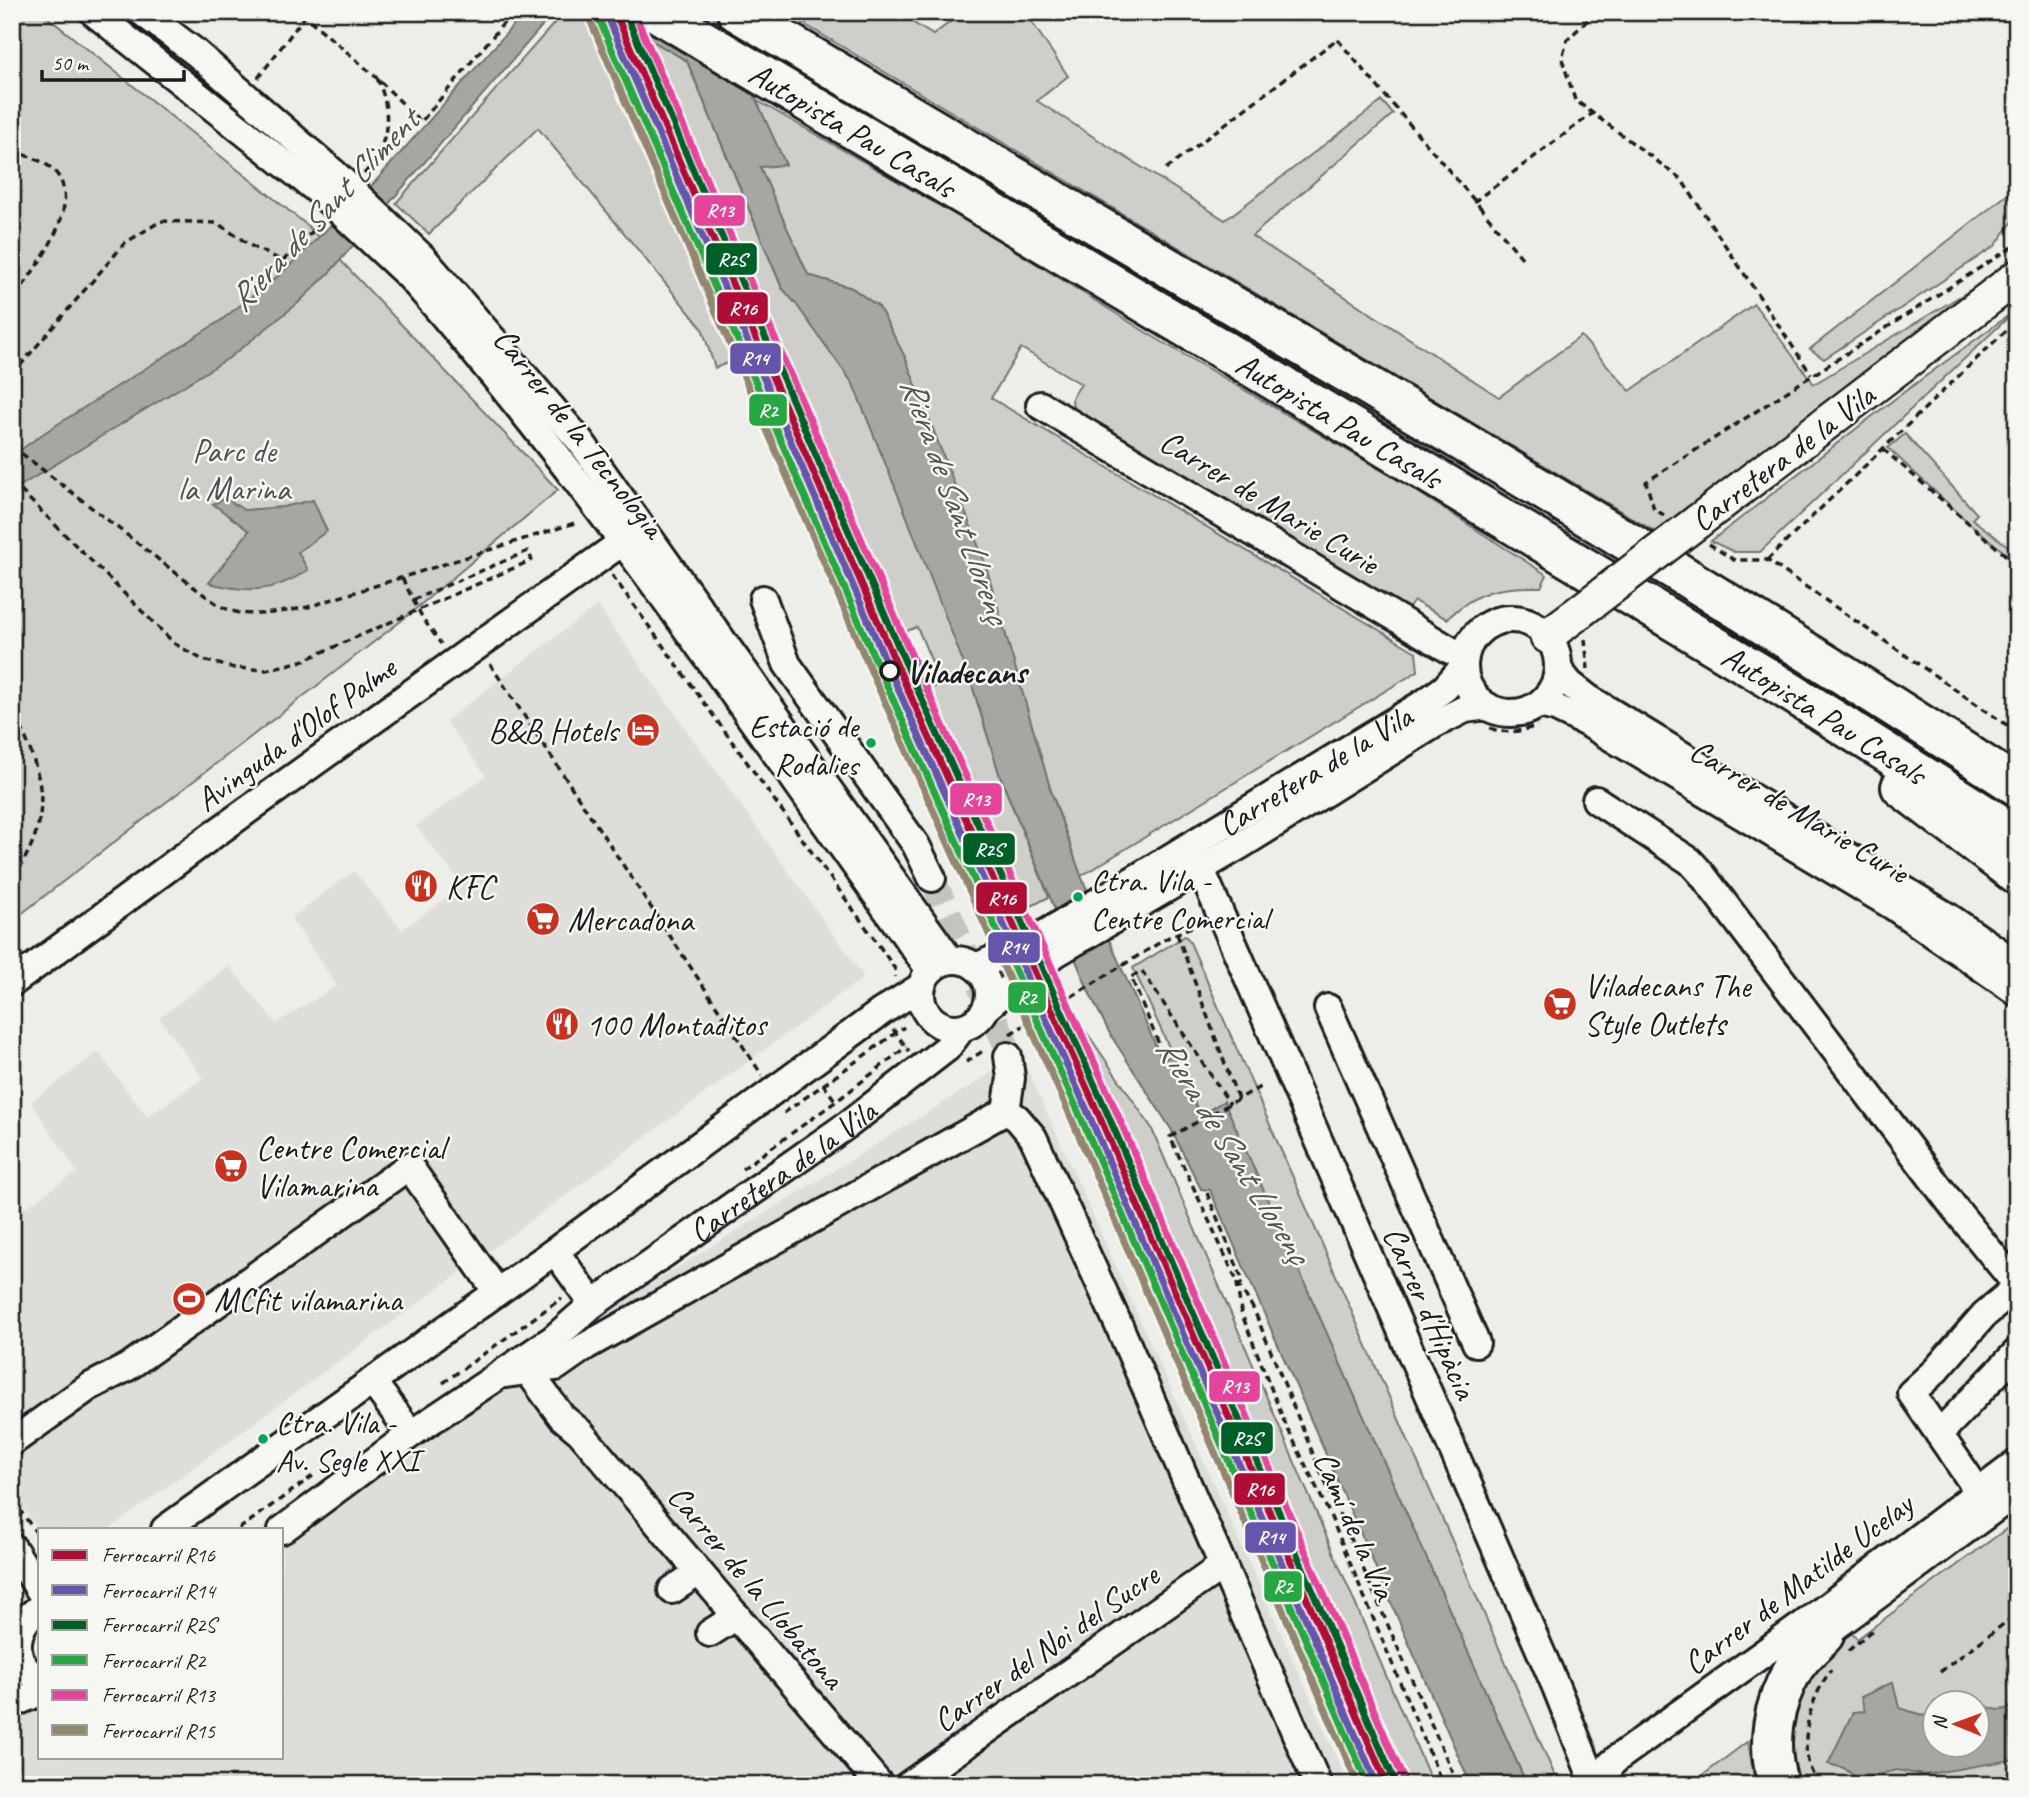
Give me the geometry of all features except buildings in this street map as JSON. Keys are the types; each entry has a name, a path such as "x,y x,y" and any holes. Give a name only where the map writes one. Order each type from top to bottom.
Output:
{"highway":[{"name":"Autopista Pau Casals","path":"656,12 1773,681 2017,835"},
{"name":"Autopista Pau Casals","path":"751,21 1603,525 1864,687 2017,786"},
{"path":"1773,681 1932,812 2017,875"},
{"path":"1779,1785 1772,1746 1773,1721 1779,1699 1795,1666 1826,1646"}],"main road":[{"name":"Carretera de la Vila","path":"1547,636 1579,625 1687,525 2017,277"}],"street":[{"name":"Carrer de la Tecnologia","path":"93,12 327,192 417,268 581,442 934,972"},
{"name":"Carrer de la Tecnologia","path":"142,12 195,52 327,192"},
{"name":"Carrer de la Tecnologia","path":"417,268 713,663 934,972"},
{"name":"Carrer de Marie Curie","path":"1040,405 1450,650 1464,661"},
{"name":"Avinguda d'Olof Palme","path":"12,982 621,542"},
{"path":"763,599 787,664 916,845 932,878"},
{"path":"1517,619 1539,628 1547,636 1557,657 1558,669 1549,694 1539,704 1519,712 1508,713 1487,706 1472,693 1465,675 1464,661 1475,635 1494,622 1517,619"},
{"name":"Carretera de la Vila","path":"987,1007 1041,962 1125,899 1435,696 1445,688 1464,661"},
{"name":"Carrer de Marie Curie","path":"1558,669 1570,684 1588,698 1935,909 2017,964"},
{"name":"Carrer de Marie Curie","path":"1539,704 1556,708 1589,724 1869,892 2017,992"},
{"name":"Carretera de la Vila","path":"985,963 1200,867 1251,839 1442,719 1465,709 1487,706"},
{"path":"1596,800 1690,861 2017,1286 1984,1315 1936,1370 1910,1393 1978,1492"},
{"name":"Carrer d'Hipàcia","path":"1200,867 1569,1716 1595,1785"},
{"path":"967,962 985,963 989,988 987,1007 977,1021 961,1028 948,1028 930,1018 923,1006 934,972 967,962"},
{"name":"Carretera de la Vila","path":"166,1528 555,1251 934,972"},
{"path":"1328,1008 1476,1343"},
{"name":"Carretera de la Vila","path":"284,1529 411,1434 553,1339 593,1304 850,1123 947,1048 961,1028"},
{"path":"998,1048 1011,1078 1006,1111"},
{"path":"499,1375 556,1367 586,1346 1006,1111"},
{"path":"1006,1111 1017,1118 1033,1137 1120,1328 1318,1785"},
{"path":"12,1442 89,1387 128,1367 410,1166 497,1292"},
{"path":"555,1251 593,1304"},
{"name":"Carrer de la Llobatona","path":"553,1339 556,1367 580,1432"},
{"path":"1939,1434 2017,1352"},
{"name":"Carrer de la Llobatona","path":"527,1371 562,1417 580,1432 880,1785"},
{"path":"372,1381 411,1434"},
{"name":"Carrer de Matilde Ucelay","path":"1603,1785 1611,1764 1619,1757 1826,1646 1978,1492 2017,1463"},
{"name":"Carrer de Matilde Ucelay","path":"1826,1646 1858,1608 2017,1492"},
{"path":"12,1547 38,1588"},
{"name":"Carrer del Noi del Sucre","path":"908,1785 1222,1566"},
{"path":"672,1590 699,1572"},
{"path":"38,1609 16,1628 20,1659 26,1669 38,1678"},
{"path":"710,1633 737,1616"},
{"path":"1763,1785 1757,1745 1763,1709 1776,1671 1826,1646"},
{"path":"12,1704 38,1693"},
{"path":"1569,1716 1584,1743 1595,1755 1605,1758 1619,1757"}],"path":[{"path":"252,85 305,16 377,78 421,122 513,12"},
{"path":"1596,12 1567,40 1562,59 1575,100 1681,179 1811,374"},
{"path":"1166,169 1337,39 1480,207"},
{"path":"364,174 380,154 386,132 386,105 377,78"},
{"path":"1521,258 1475,201 1593,113"},
{"path":"12,150 42,162 56,174 64,189 65,203 53,238 12,302"},
{"path":"12,375 125,243 160,221 217,223 253,247 283,261 327,192"},
{"path":"2017,244 1646,482 1654,509 1687,525 1734,560 1768,560 2017,732"},
{"path":"1768,560 2017,320"},
{"path":"12,446 194,587 236,612 285,612 308,607 578,522"},
{"path":"1883,449 2017,565"},
{"path":"12,482 175,644 216,664 242,669 266,670 302,661 532,560 528,551 413,600"},
{"path":"600,559 878,944 895,969 894,982"},
{"path":"401,578 442,646"},
{"path":"1579,625 1589,677"},
{"path":"477,645 773,1091"},
{"path":"894,659 913,649"},
{"path":"12,704 32,752 41,783 41,812 38,832 12,880"},
{"path":"1177,933 1238,1099"},
{"path":"965,1063 998,1048 1023,1027 1169,937"},
{"path":"1163,1054 1131,977 1142,971 1230,1104"},
{"path":"891,1027 906,1047"},
{"path":"816,1074 840,1108"},
{"path":"1260,1087 1170,1137 1237,1280 1254,1310 1313,1454 1458,1785"},
{"path":"1207,1193 1241,1276 1241,1287"},
{"name":"Camí de la Via","path":"1237,1280 1241,1311 1284,1421 1330,1515 1443,1785"},
{"path":"12,1499 38,1535"},
{"path":"1819,1785 1809,1765 1807,1739 1810,1713 1821,1684 1826,1646 1871,1632 1858,1608"},
{"path":"1940,1672 2017,1614"}],"shaded area":[{"path":"597,605 864,977 110,1528 38,1529 12,1491 12,1210 16,1214 77,1172 31,1102 98,1052 147,1117 203,1078 159,1018 229,966 276,1023 337,986 291,918 354,871 402,930 463,886 416,826 486,776 446,721"},
{"path":"1021,1055 1349,1785 12,1785 12,1691 38,1674 38,1758 284,1758 284,1528 265,1528 510,1371"}],"green space":[{"name":"Parc de la Marina","path":"12,12 41,12 308,226 558,490 401,621 12,921"},
{"path":"564,12 586,12 733,361 715,368 702,328 538,128 429,234 396,203"},
{"path":"784,12 896,12 933,35 963,12 1025,12 1068,76 1037,101 1225,220 1382,101 1393,114 1252,236 1499,397 1581,336 1630,391 1754,304 1814,384 2017,262 1659,534"},
{"path":"635,31 687,61 782,288 855,362 927,538 1000,776 1049,897 1016,914 1002,880 1006,877 927,691 941,683 917,627 901,633 775,347 767,337"},
{"path":"756,100 987,233 1152,336 1410,487 1547,575 1541,587 1490,592 1469,602 1447,619 1414,601 1407,610 1073,412 1072,398 1081,384 1021,348 991,398 1416,652 1418,671 1081,876 1051,791 852,288 808,275 759,166 785,164"},
{"path":"2017,187 2017,219 1995,246 1824,359 1810,349"},
{"path":"2017,309 1760,552 1734,552 1711,541 1892,401"},
{"path":"1905,434 1977,514 1972,519 2017,553 2017,563 1888,448"},
{"path":"1185,936 1559,1785 1527,1785 1228,1111 1204,1124 1133,968"},
{"path":"1064,1015 1079,1021 1151,1127 1433,1785 1401,1785"},
{"path":"2017,1521 2017,1785 1789,1785 1781,1746 1798,1681 1847,1628 1857,1639"},
{"path":"1748,1741 1755,1785 1690,1785"}],"water":[{"path":"525,12 554,12 331,271 297,304 229,358 12,491 12,456 220,321 282,273 374,183"},
{"name":"Riera de Sant Llorenç","path":"621,12 716,12 786,165 760,167 808,275 852,288 879,307 905,357 985,563 1051,791 1081,876 1162,1060 1173,1055 1200,1115 1224,1101 1527,1785 1471,1785 1210,1190 1201,1189 1171,1129 1110,1034 1089,992 1000,776 972,685 853,384 782,288 687,61 635,31"},
{"path":"225,498 244,510 283,507 313,500 327,531 298,552 308,570 283,583 260,589 209,583 249,531 213,504"},
{"path":"1893,1682 1899,1708 1920,1714 1920,1758 1990,1758 1990,1708 2007,1709 2017,1701 2017,1759 1923,1775 1896,1770 1859,1780 1844,1768 1828,1764 1853,1712 1865,1711 1861,1697"}],"tunnel":[{"path":"932,878 1005,1042 1008,1056"}],"rail line":[{"name":"R16","path":"615,12 894,659 1094,1104 1387,1785"},
{"name":"R2S","path":"625,12 902,655 1102,1101 1395,1782"},
{"name":"R13","path":"634,12 910,652 1110,1097 1403,1778"},
{"name":"R14","path":"607,15 886,662 1086,1108 1377,1785"},
{"name":"R2","path":"599,19 878,666 1078,1111 1368,1785"},
{"name":"R15","path":"591,22 870,669 1070,1115 1358,1785"}],"place":[{"name":"Viladecans","path":"890,671"},
{"name":"B&B Hotels","path":"643,730"},
{"name":"Estació de Rodalies","path":"871,743"},
{"name":"KFC","path":"421,886"},
{"name":"Ctra. Vila - Centre Comercial","path":"1078,897"},
{"name":"Mercadona","path":"543,919"},
{"name":"Viladecans The Style Outlets","path":"1560,1004"},
{"name":"100 Montaditos","path":"562,1024"},
{"name":"Centre Comercial Vilamarina","path":"231,1166"},
{"name":"MCfit vilamarina","path":"189,1299"},
{"name":"Ctra. Vila - Av. Segle XXI","path":"263,1439"}],"water label":[{"name":"Riera de Sant Climent","path":"323,210"}]}
